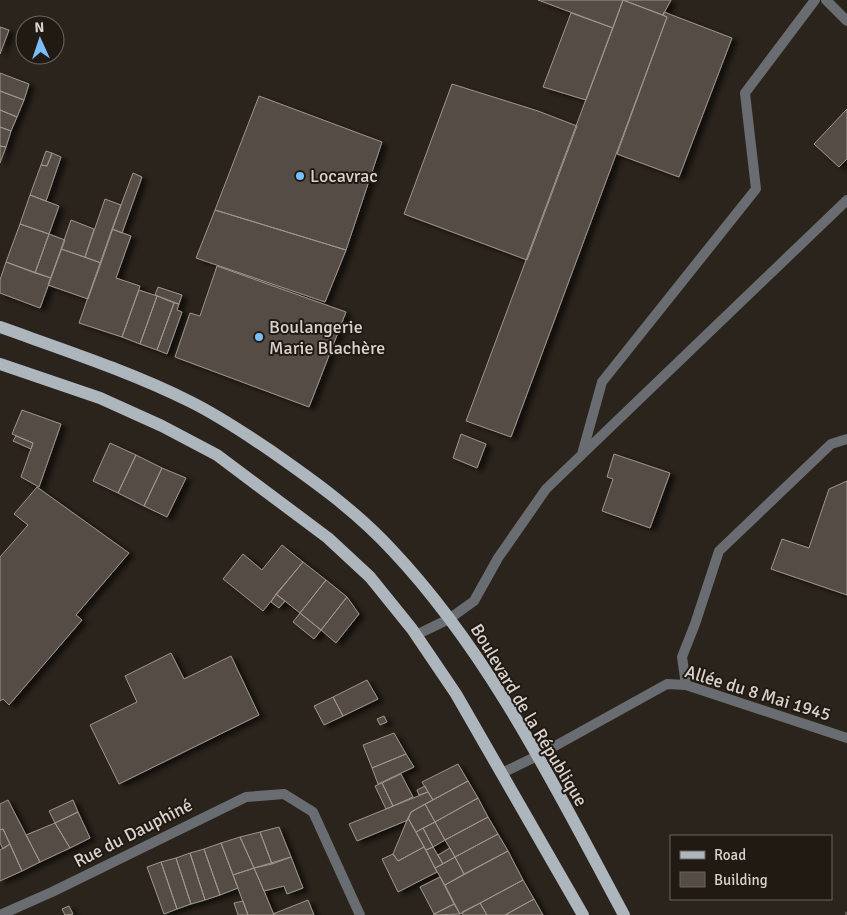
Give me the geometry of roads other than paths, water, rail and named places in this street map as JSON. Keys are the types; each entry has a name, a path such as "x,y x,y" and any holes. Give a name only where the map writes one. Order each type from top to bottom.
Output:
{"main road":[{"name":"Boulevard de la République","path":"0,327 192,402 256,441 311,478 354,513 393,550 449,619 476,656 537,756 624,915"},
{"path":"0,364 100,398 162,426 217,455 271,493 370,576 416,635 456,694 583,915"}],"street":[{"path":"581,455 602,382 756,190 745,93 815,0"},
{"path":"826,0 847,21"},
{"path":"416,635 449,619 474,601 498,558 546,489 847,200"},
{"path":"686,685 682,657 695,624 718,551 831,444 847,439"},
{"name":"Allée du 8 Mai 1945","path":"502,773 537,756 667,684 686,685 847,738"},
{"name":"Rue du Dauphiné","path":"0,915 52,892 246,797 284,794 313,812 360,915"}],"place":[{"name":"Locavrac","path":"300,176"},
{"name":"Boulangerie Marie Blachère","path":"259,337"}]}
